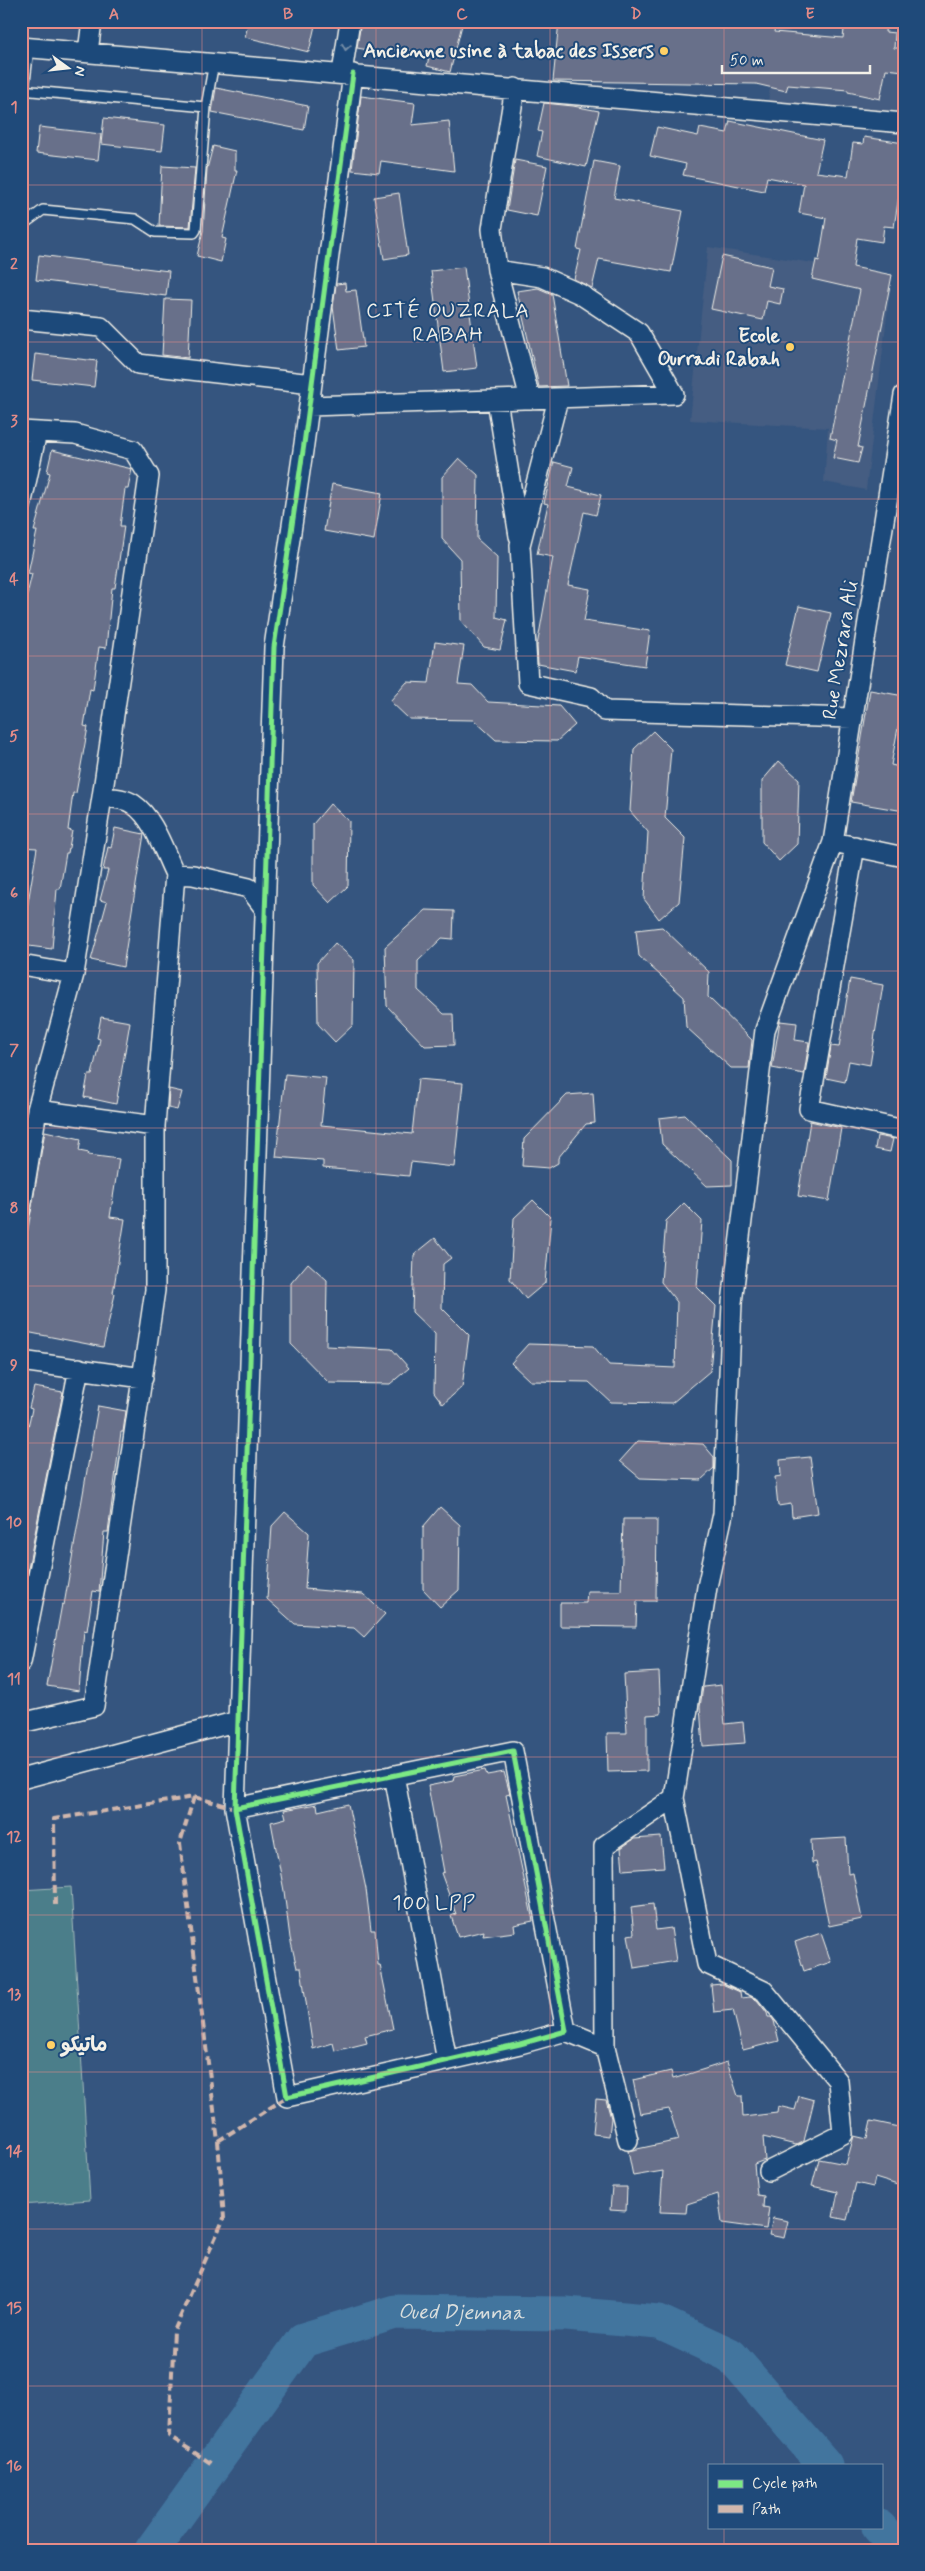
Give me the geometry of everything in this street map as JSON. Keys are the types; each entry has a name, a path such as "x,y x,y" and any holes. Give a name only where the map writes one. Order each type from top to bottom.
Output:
{"street":[{"path":"88,52 92,21"},
{"path":"350,21 347,74 312,384 274,647 235,1808 287,2097 566,2031 605,2047"},
{"path":"25,47 904,123"},
{"path":"515,88 492,229 497,270 530,399"},
{"path":"309,406 674,394 639,333 580,294 542,277 497,270"},
{"path":"21,319 101,327 138,364 312,384"},
{"name":"Rue Mezrara Ali","path":"674,1798 707,1587 724,1514 732,1303 766,1030 833,842 902,422 904,395"},
{"path":"520,545 558,399"},
{"path":"497,400 520,545 528,683 592,697 605,711 853,718"},
{"path":"21,506 29,432 75,434 133,450 148,476 102,797 74,974 37,1110 21,1208"},
{"path":"21,1723 94,1706 155,1290 155,1126 175,874 147,817 133,804 123,800 102,797"},
{"path":"833,842 904,857"},
{"path":"855,846 809,1109 904,1130"},
{"path":"175,874 193,875 249,888 265,909"},
{"path":"21,965 74,974"},
{"path":"37,1110 155,1126"},
{"path":"21,1361 143,1378"},
{"path":"21,1662 80,1368"},
{"path":"21,1779 238,1721"},
{"path":"235,1808 513,1751 566,2031"},
{"path":"394,1776 447,2060"},
{"path":"628,2140 605,2047 604,1846 674,1798 707,1964 764,1991 838,2081 843,2134 769,2171"}],"lane":[{"path":"25,47 23,90 206,107"},
{"path":"21,226 44,210 135,219 155,232 194,233 196,230 206,107 214,62"}],"shaded area":[{"path":"778,21 904,21 904,123 767,111"},
{"name":"Ecole Ourradi Rabah","path":"708,247 892,275 866,490 824,482 828,428 690,420"}],"green space":[{"name":"ماتيكو","path":"71,1887 90,2200 21,2205 21,1890"}],"building":[{"path":"249,21 316,21 309,52 245,37"},
{"path":"361,21 463,21 450,72 427,66 430,52 387,49 386,53 357,48"},
{"name":"Ancienne usine à tabac des Issers","path":"559,21 776,21 774,32 843,38 845,21 886,21 885,32 895,33 894,48 904,48 904,71 886,69 880,99 848,92 848,90 788,85 786,91 756,84 553,81"},
{"path":"216,88 308,106 304,130 212,112"},
{"path":"361,96 415,103 412,125 449,121 454,171 381,161 379,173 352,170"},
{"path":"544,103 599,111 586,167 537,156 542,132 538,131"},
{"path":"104,118 165,125 162,151 101,144"},
{"path":"730,121 823,140 816,172 848,176 853,143 863,144 864,137 904,143 904,164 894,227 884,226 882,242 857,238 853,267 892,275 858,447 862,448 858,463 833,458 837,440 830,438 860,290 812,279 816,260 819,261 826,218 799,213 804,184 767,177 764,191 683,175 686,164 650,156 657,127 698,136 700,128 727,133"},
{"path":"39,127 101,134 98,160 36,153"},
{"path":"213,146 235,151 235,170 237,170 222,238 226,239 221,262 197,256 203,231 207,169"},
{"path":"515,160 547,166 537,216 507,210"},
{"path":"594,161 620,166 614,198 683,211 671,272 599,259 592,288 574,279 581,250 577,249"},
{"path":"162,166 195,168 190,227 159,226"},
{"path":"399,193 408,255 384,259 374,197"},
{"path":"39,255 169,271 166,296 36,280"},
{"path":"722,256 772,267 768,286 783,289 780,304 767,301 763,320 711,309"},
{"path":"464,267 477,368 444,372 431,271"},
{"path":"345,283 346,291 356,290 364,347 339,350 333,307 336,284"},
{"path":"538,288 552,294 567,386 539,387 517,291"},
{"path":"165,299 191,300 188,358 162,355"},
{"path":"35,354 97,361 94,387 32,380"},
{"path":"52,450 132,469 128,489 125,489 120,526 124,526 115,588 112,588 106,648 99,647 93,690 90,689 84,726 88,727 76,793 73,793 68,830 72,831 60,889 57,889 52,949 21,945 37,848 21,847 21,610 23,611 32,574 28,573 37,531 34,531 50,473 47,472"},
{"path":"459,458 478,475 477,539 497,557 496,617 507,620 500,650 484,647 461,621 460,559 442,539 442,477"},
{"path":"554,462 573,467 568,487 601,495 596,515 584,512 568,585 590,589 584,621 650,631 645,666 578,656 575,671 538,664 537,646 553,557 537,554 548,504 544,503"},
{"path":"332,484 382,493 374,540 324,531"},
{"path":"799,606 831,613 817,672 785,665"},
{"path":"435,642 464,646 458,684 472,685 488,702 559,706 575,725 557,741 496,740 474,720 409,719 390,701 407,682 429,683"},
{"path":"870,690 904,696 891,765 904,768 904,811 851,802"},
{"path":"653,731 671,749 665,818 685,838 679,902 659,919 644,899 648,832 630,811 634,749"},
{"path":"779,761 799,779 797,844 779,861 762,842 762,781"},
{"path":"330,804 349,821 348,886 330,903 313,885 313,824"},
{"path":"115,828 144,834 123,967 91,960 107,902 100,900 108,870 103,870 108,847 111,848"},
{"path":"426,910 454,911 453,939 442,938 418,961 418,990 444,1014 453,1014 454,1045 425,1046 387,1006 385,947"},
{"path":"662,927 709,972 708,997 752,1040 749,1068 731,1068 686,1027 684,997 639,956 636,930"},
{"path":"335,943 354,960 353,1025 335,1042 318,1024 317,963"},
{"path":"850,979 883,985 870,1065 849,1061 845,1082 826,1078 831,1046 839,1047"},
{"path":"101,1017 130,1022 116,1104 84,1097 88,1075 92,1075 100,1039 97,1038"},
{"path":"780,1021 797,1023 795,1040 809,1042 804,1074 772,1068"},
{"path":"285,1074 326,1078 321,1125 412,1134 418,1079 463,1083 454,1167 411,1162 409,1176 323,1168 323,1161 276,1157"},
{"path":"169,1089 182,1092 177,1110 168,1108"},
{"path":"593,1093 595,1123 586,1124 558,1158 558,1163 549,1168 522,1166 524,1139 567,1095"},
{"path":"685,1115 732,1160 732,1185 707,1186 662,1144 659,1118"},
{"path":"810,1121 841,1128 829,1201 798,1196"},
{"path":"45,1131 81,1139 79,1151 89,1153 88,1155 119,1159 110,1217 125,1219 113,1293 115,1294 103,1347 21,1331 21,1269"},
{"path":"877,1136 893,1139 890,1152 875,1149"},
{"path":"533,1200 551,1218 545,1283 526,1299 510,1279 514,1218"},
{"path":"684,1203 702,1221 697,1287 716,1306 710,1371 672,1403 611,1402 589,1382 530,1381 511,1363 528,1344 593,1346 609,1365 675,1368 677,1302 661,1282 666,1221"},
{"path":"435,1238 451,1258 443,1264 442,1308 469,1335 462,1387 443,1404 434,1392 435,1334 412,1312 414,1255"},
{"path":"308,1263 327,1280 326,1346 392,1349 409,1368 390,1384 329,1383 291,1344 291,1283"},
{"path":"34,1387 63,1392 23,1594 21,1445 24,1445 32,1409 29,1408"},
{"path":"98,1406 126,1411 123,1432 121,1432 108,1532 104,1532 99,1592 93,1591 87,1631 84,1630 79,1691 47,1686 62,1604 64,1605"},
{"path":"638,1441 703,1444 714,1457 714,1468 701,1480 640,1478 620,1461"},
{"path":"810,1457 818,1513 792,1517 791,1504 778,1506 775,1477 781,1476 780,1460"},
{"path":"440,1507 460,1525 459,1590 440,1607 423,1589 423,1527"},
{"path":"285,1512 309,1533 305,1589 363,1594 385,1614 364,1637 354,1628 295,1624 267,1599 272,1526"},
{"path":"623,1519 657,1519 656,1601 637,1601 636,1627 560,1626 560,1603 586,1603 587,1591 621,1591"},
{"path":"659,1672 661,1714 647,1715 647,1771 608,1772 607,1733 627,1733 624,1674"},
{"path":"721,1685 725,1724 743,1722 745,1743 703,1746 700,1707 703,1687"},
{"path":"485,1770 487,1775 504,1772 510,1794 506,1795 533,1921 514,1925 515,1932 483,1936 484,1931 458,1937 451,1916 456,1914 441,1873 444,1872 428,1786 453,1781 454,1776"},
{"path":"317,1804 318,1811 348,1804 366,1889 371,1930 375,1930 378,1965 380,1965 393,2029 365,2036 367,2043 335,2051 333,2043 313,2049 301,1968 297,1968 290,1938 284,1891 271,1822 286,1818 284,1810"},
{"path":"661,1837 664,1867 623,1870 621,1848 634,1839"},
{"path":"846,1838 848,1874 853,1873 862,1919 829,1926 816,1862 812,1863 811,1840"},
{"path":"653,1904 656,1930 671,1928 676,1961 634,1968 628,1935 634,1934 631,1907"},
{"path":"821,1933 831,1962 804,1971 795,1942"},
{"path":"722,1984 740,1992 741,1998 750,1997 757,2000 768,2017 771,2017 774,2021 779,2041 743,2050 733,2010 714,2012 711,1985"},
{"path":"727,2062 738,2096 742,2096 743,2117 777,2113 778,2106 795,2110 799,2096 814,2100 804,2141 796,2145 763,2137 765,2160 754,2164 757,2195 764,2196 763,2207 769,2208 766,2229 722,2223 718,2194 687,2204 686,2213 660,2212 663,2171 633,2176 628,2151 679,2140 669,2109 640,2114 633,2080 671,2071 673,2079"},
{"path":"596,2099 606,2100 611,2118 609,2136 593,2134"},
{"path":"871,2121 904,2128 904,2187 875,2178 873,2187 856,2183 847,2220 833,2217 838,2192 812,2186 819,2159 846,2164 854,2136 867,2139"},
{"path":"612,2187 627,2187 626,2211 610,2210"},
{"path":"773,2218 788,2221 784,2238 769,2235"}],"waterway":[{"name":"Oued Djemnaa","path":"152,2550 303,2340 395,2312 566,2314 659,2322 730,2355 824,2464"},
{"name":"Oued Djemnaa","path":"880,2528 900,2550"}],"marked path":[{"path":"194,1797 180,1843 218,2141 224,2218 174,2331 169,2436 212,2464"},
{"path":"55,1905 54,1819 194,1797 235,1808"},
{"path":"218,2141 287,2097"}],"cycle path":[{"path":"235,1808 513,1751 566,2031 520,2044 287,2097 235,1808 274,647 304,444 353,74"}],"place":[{"name":"Ancienne usine à tabac des Issers","path":"664,51"},
{"name":"Ecole Ourradi Rabah","path":"790,347"},
{"name":"ماتيكو","path":"51,2045"}],"district":[{"name":"CITÉ OUZRALA RABAH","path":"448,323"},
{"name":"100 LPP","path":"434,1903"}]}
